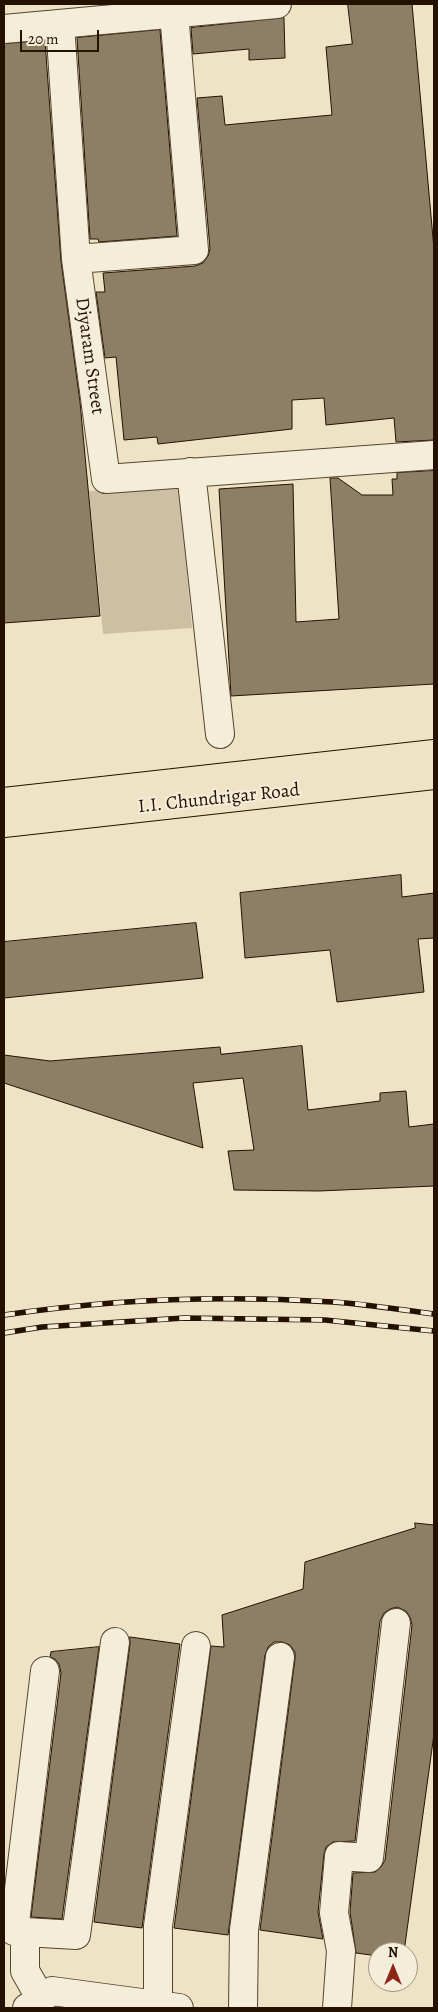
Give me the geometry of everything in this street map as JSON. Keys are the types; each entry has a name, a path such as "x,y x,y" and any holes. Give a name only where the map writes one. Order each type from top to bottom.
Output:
{"main road":[{"name":"I.I. Chundrigar Road","path":"4,802 434,754"},
{"name":"I.I. Chundrigar Road","path":"4,823 434,776"}],"street":[{"path":"4,29 277,4"},
{"path":"60,24 76,259 194,250 174,13"},
{"name":"Diyaram Street","path":"76,259 106,478 434,455"},
{"path":"191,472 220,734"},
{"path":"337,2008 341,1951 334,1913 339,1856 369,1858 396,1623"},
{"path":"45,1671 14,1931 76,1935 115,1642"},
{"path":"25,1932 25,1971 34,2004 52,1991 168,2007 158,1926 196,1646"},
{"path":"243,2008 244,1930 280,1657"}],"shaded area":[{"path":"179,483 192,628 103,634 89,491"}],"building":[{"path":"348,4 412,4 434,249 434,440 396,442 394,418 326,425 324,398 292,400 292,429 158,444 157,437 124,440 116,357 105,358 96,292 105,292 103,273 195,266 203,263 210,249 197,98 222,96 225,125 332,115 326,47 352,44"},
{"path":"284,18 285,58 249,60 249,49 193,54 191,28"},
{"path":"160,30 177,236 99,242 98,239 90,239 77,38"},
{"path":"45,41 61,261 80,402 100,616 4,623 4,44"},
{"path":"434,471 434,684 231,696 219,489 293,484 296,622 339,619 330,478 338,478 362,495 393,495 392,479 397,479 397,473"},
{"path":"401,875 402,897 434,893 434,938 418,939 424,992 337,1002 330,950 245,958 240,893"},
{"path":"196,923 203,978 4,998 4,942"},
{"path":"302,1046 308,1110 380,1101 380,1093 406,1091 409,1127 434,1124 434,1186 319,1191 234,1190 228,1151 254,1150 243,1078 193,1083 203,1148 4,1083 4,1055 50,1061 220,1047 221,1054"},
{"path":"415,1523 434,1525 434,1734 405,1942 368,1942 368,1955 356,1953 350,1912 353,1873 375,1872 385,1860 412,1625 406,1611 397,1607 384,1613 380,1621 355,1841 333,1842 326,1847 324,1854 318,1912 323,1939 260,1930 295,1659 295,1652 290,1645 282,1642 274,1642 268,1647 265,1655 228,1935 174,1928 211,1646 224,1647 222,1615 303,1589 305,1562 415,1528"},
{"path":"130,1637 180,1644 142,1928 94,1922"},
{"path":"99,1647 62,1919 31,1917 61,1673 59,1664 50,1657 51,1652"}],"railway":[{"path":"4,1315 85,1305 209,1299 333,1302 434,1314"},
{"path":"4,1333 42,1327 184,1318 325,1320 434,1331"}]}
